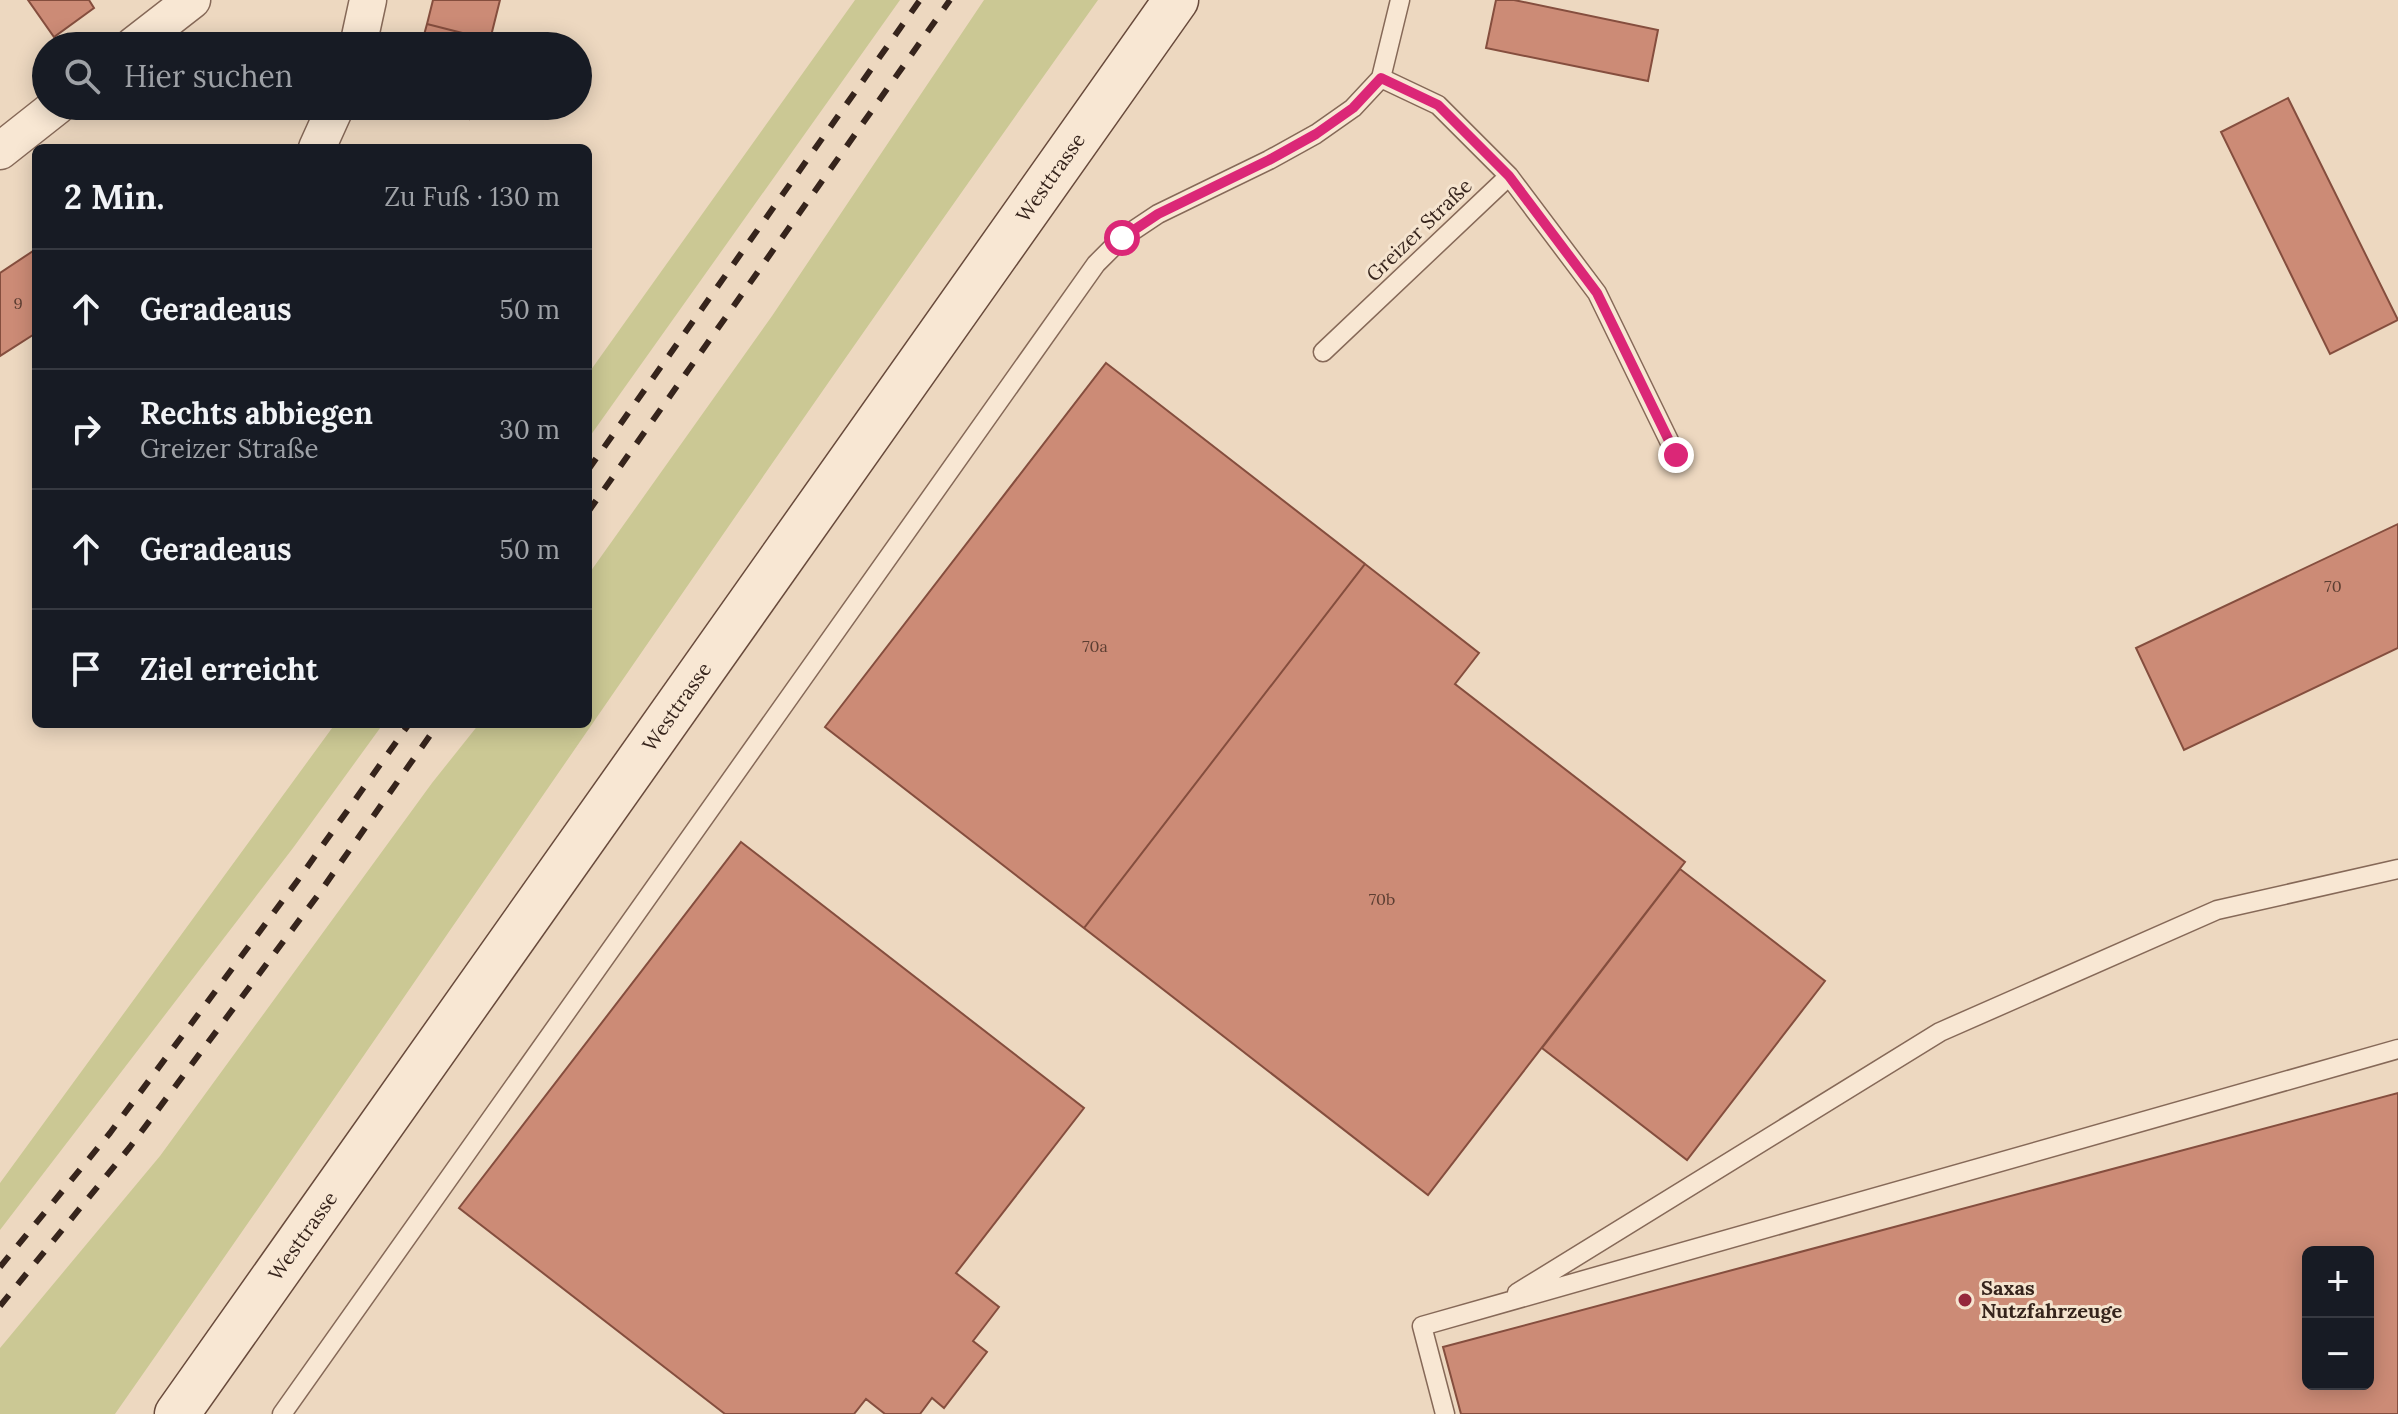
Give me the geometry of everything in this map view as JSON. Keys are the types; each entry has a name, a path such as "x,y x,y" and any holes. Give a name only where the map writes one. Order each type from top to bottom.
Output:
{"main road":[{"name":"Westtrasse","path":"177,1414 1176,0"}],"street":[{"path":"151,32 192,0"},
{"path":"361,32 368,0"},
{"path":"0,151 39,120"},
{"path":"319,144 330,120"}],"lane":[{"path":"282,1414 1096,264 1122,238 1158,214 1269,160 1316,134 1353,108 1381,78 1400,0"},
{"path":"1381,78 1438,105 1509,176 1597,293 1676,455"},
{"name":"Greizer Straße","path":"1323,352 1509,176"},
{"path":"1498,1304 1940,1032 2217,910 2398,869"},
{"path":"1445,1414 1422,1326 2398,1049"}],"shaded area":[{"path":"855,0 900,0 592,433 592,368"},
{"path":"984,0 1098,0 592,725 592,569 772,316"},
{"path":"332,728 380,728 293,848 0,1230 0,1183"},
{"path":"476,728 590,728 115,1414 0,1414 0,1348 160,1156 432,783"}],"building":[{"path":"28,0 89,0 94,8 61,32 50,32"},
{"path":"433,0 500,0 492,32 458,32 427,24"},
{"path":"1496,0 1514,0 1658,30 1648,81 1486,48"},
{"path":"427,24 458,32 425,32"},
{"path":"2288,98 2398,320 2330,354 2221,132"},
{"path":"32,252 32,336 0,356 0,273"},
{"path":"1106,363 1365,564 1084,928 825,727"},
{"path":"2398,524 2398,648 2184,750 2136,648"},
{"path":"1365,564 1479,653 1455,684 1685,862 1428,1195 1084,928"},
{"path":"741,842 1084,1108 956,1273 999,1307 973,1341 987,1352 944,1408 932,1398 920,1414 885,1414 866,1399 854,1414 725,1414 459,1208"},
{"path":"1680,869 1825,981 1687,1160 1542,1048"},
{"name":"Saxas Nutzfahrzeuge","path":"2398,1093 2398,1414 1461,1414 1443,1347"}],"railway":[{"path":"592,464 920,0"},
{"path":"592,506 950,0"},
{"path":"0,1267 110,1133 298,880 406,728"},
{"path":"0,1306 130,1147 318,895 435,728"}],"place":[{"name":"Saxas Nutzfahrzeuge","path":"1965,1300"}],"route":[{"path":"1122,238 1158,214 1316,134 1353,108 1381,78 1438,105 1509,176 1597,293 1676,455"}]}
